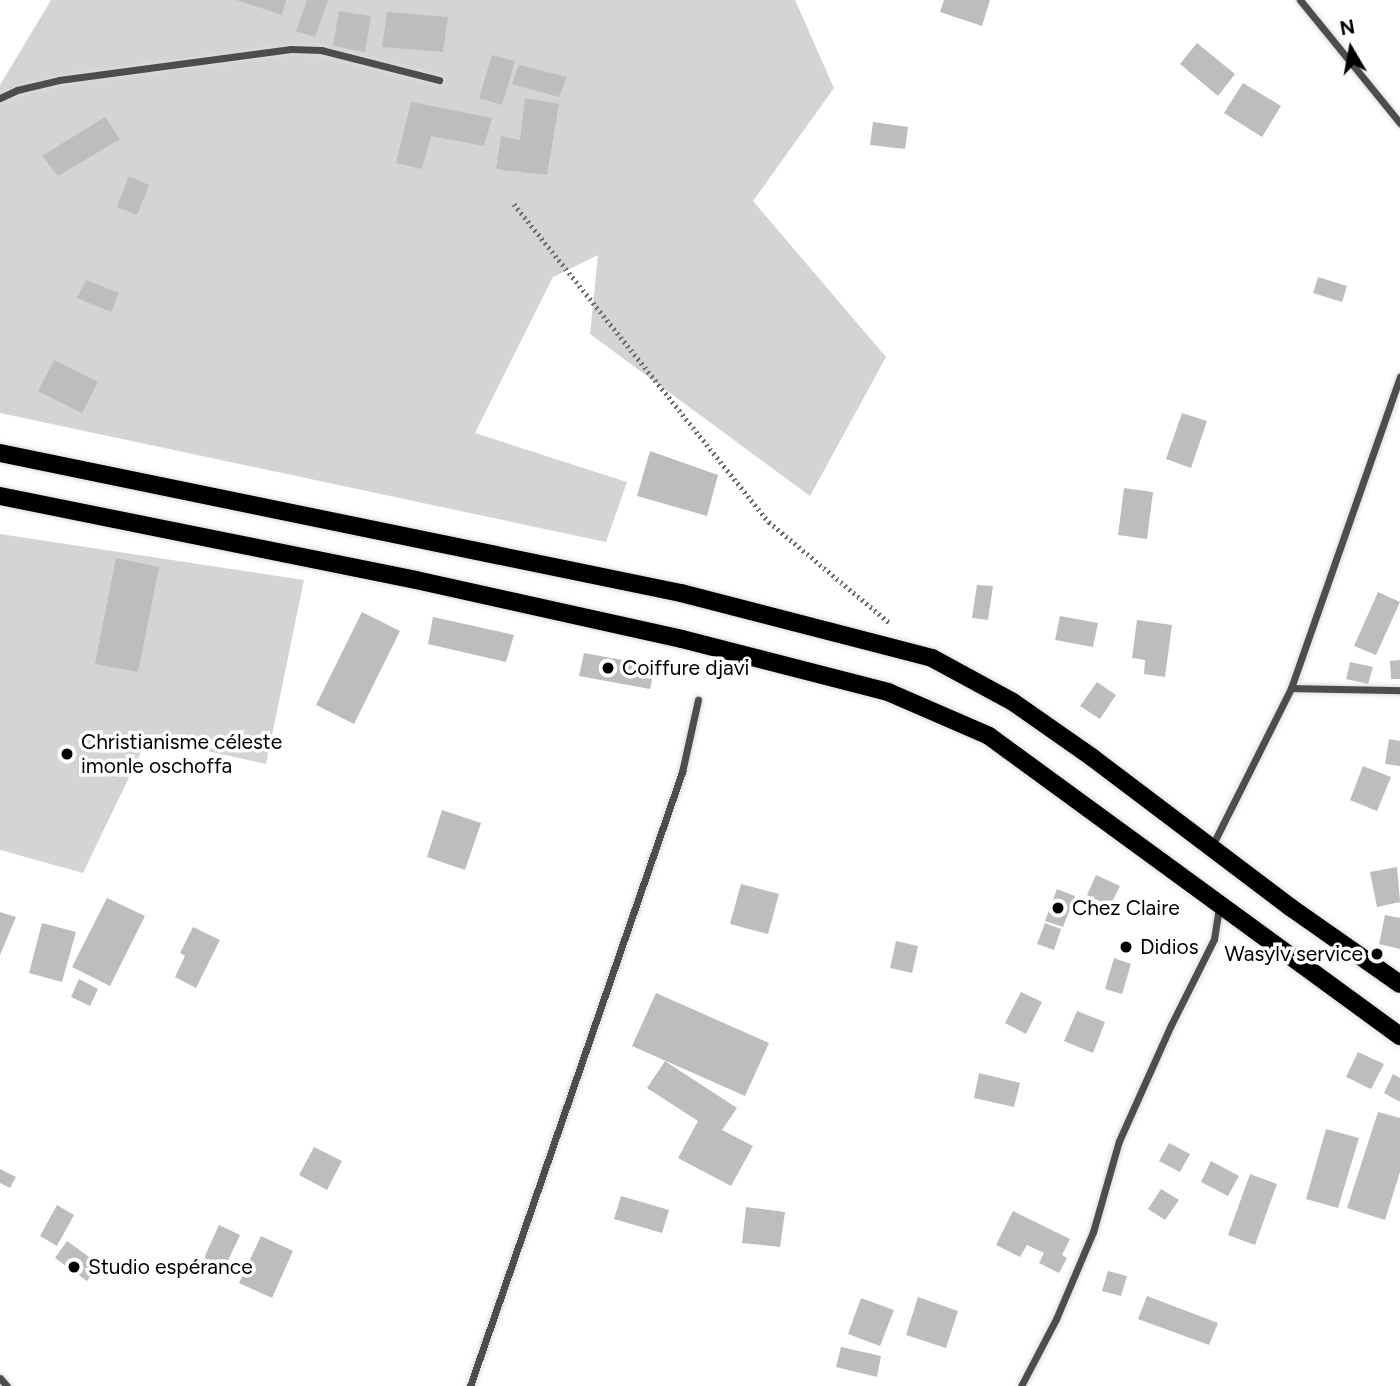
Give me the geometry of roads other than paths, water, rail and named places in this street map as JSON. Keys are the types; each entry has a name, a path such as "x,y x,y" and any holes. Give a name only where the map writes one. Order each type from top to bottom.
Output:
{"main road":[{"path":"0,453 681,593 932,658 1013,702 1400,984"},
{"path":"0,496 416,580 669,636 888,692 989,736 1220,902 1400,1036"}],"street":[{"path":"1300,0 1400,122"},
{"path":"0,98 17,90 59,80 291,48 321,50 439,80"},
{"path":"1212,846 1291,688 1400,377"},
{"path":"1291,688 1400,690"},
{"path":"470,1386 682,772 698,699"},
{"path":"1021,1386 1056,1319 1093,1232 1119,1141 1171,1025 1214,939 1220,902"},
{"path":"0,1378 7,1386"}],"place":[{"name":"Coiffure djavi","path":"608,668"},
{"name":"Christianisme céleste imonle oschoffa","path":"67,754"},
{"name":"Chez Claire","path":"1058,908"},
{"name":"Didios","path":"1126,947"},
{"name":"Wasylv service","path":"1377,954"},
{"name":"Studio espérance","path":"74,1267"}]}
